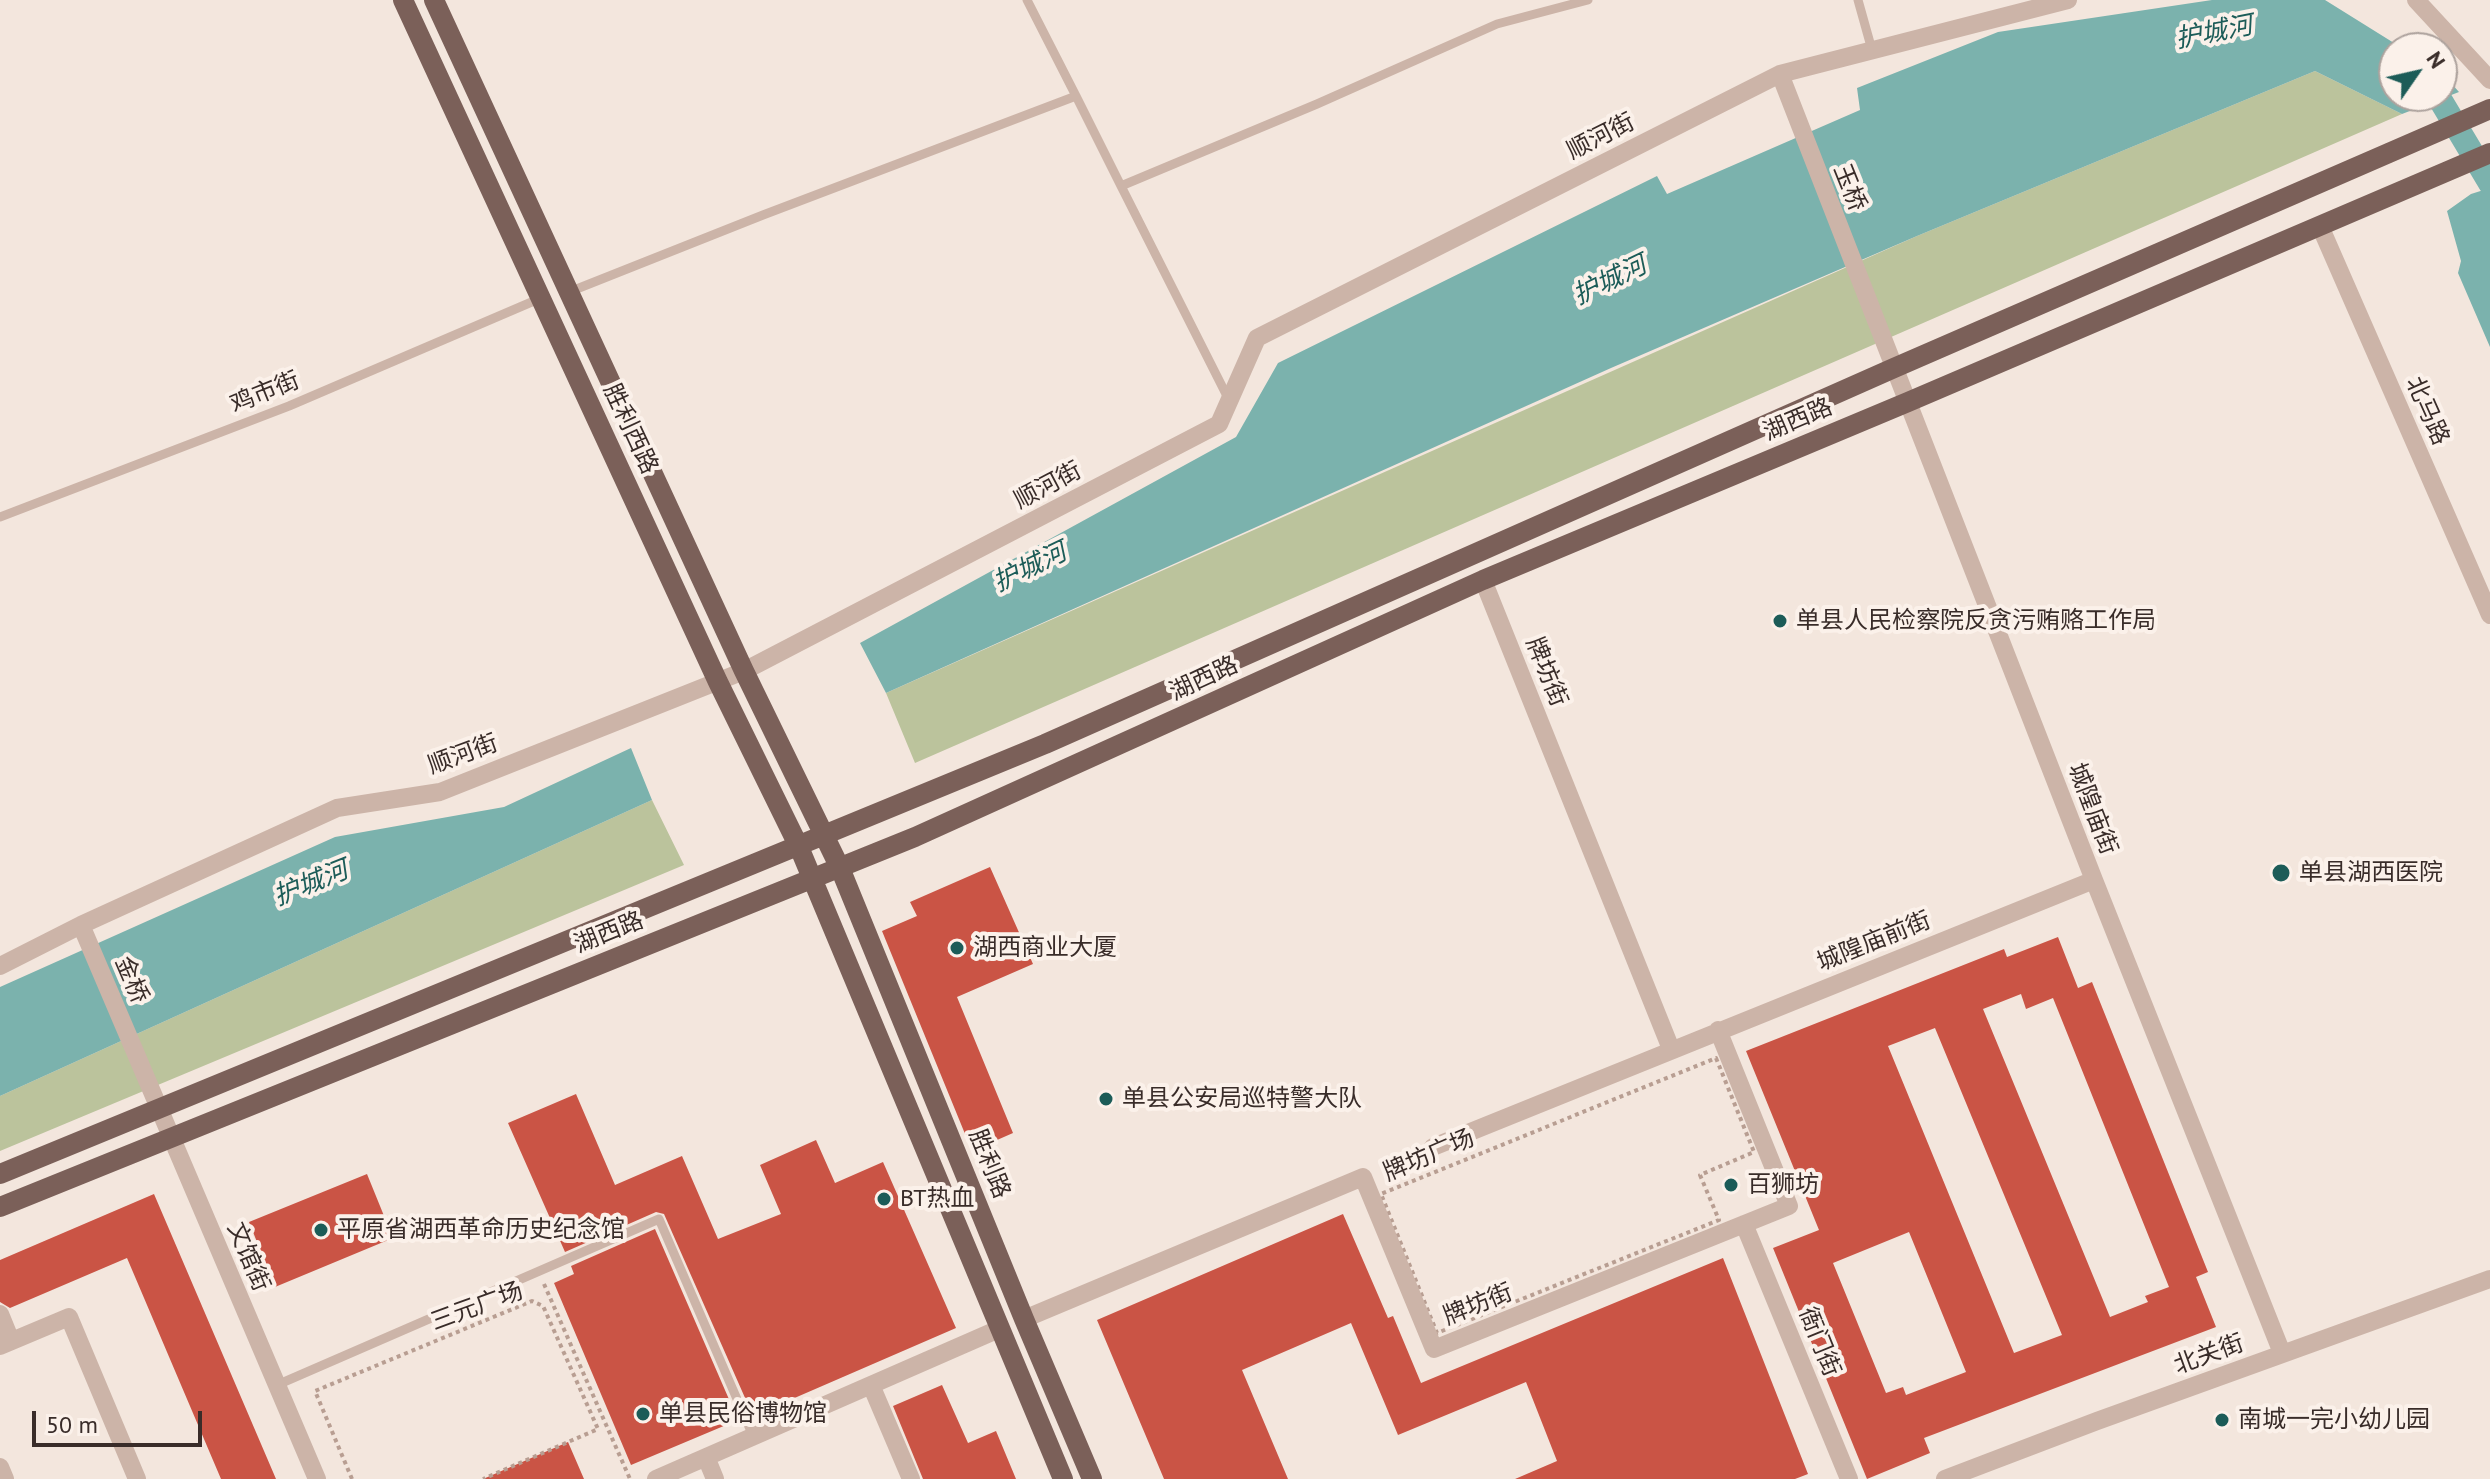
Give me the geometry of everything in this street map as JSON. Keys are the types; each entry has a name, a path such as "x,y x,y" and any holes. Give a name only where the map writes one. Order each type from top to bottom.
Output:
{"main road":[{"name":"胜利西路","path":"403,0 718,682 813,878"},
{"name":"胜利西路","path":"434,0 744,671 840,868"},
{"name":"湖西路","path":"0,1174 1045,744 1894,368 2490,109"},
{"name":"湖西路","path":"0,1207 915,837 1483,580 2490,153"},
{"name":"胜利路","path":"840,868 1092,1479"},
{"path":"813,878 1063,1479"}],"street":[{"name":"顺河街","path":"0,966 81,925 337,808 440,792 744,671 1219,424 1257,338 1780,74 2068,0"},
{"path":"2416,0 2490,80"},
{"name":"玉桥","path":"1780,74 1860,280"},
{"name":"北马路","path":"2320,226 2490,615"},
{"name":"城隍庙街","path":"1860,280 2282,1353"},
{"name":"牌坊街","path":"1483,580 1671,1049"},
{"name":"城隍庙前街","path":"1433,1147 2094,880"},
{"name":"金桥","path":"81,925 136,1053"},
{"name":"牌坊街","path":"1024,1319 1363,1177 1434,1349 1789,1206 1718,1030"},
{"name":"文馆街","path":"136,1053 317,1479"},
{"name":"衙门街","path":"1744,1224 1849,1479"},
{"name":"北关街","path":"1945,1479 2490,1279"},
{"path":"0,1314 6,1344 69,1317 137,1479"},
{"path":"656,1479 999,1329"},
{"path":"871,1385 911,1479"},
{"path":"706,1457 715,1479"},
{"path":"0,1467 5,1479"}],"lane":[{"path":"1027,0 1229,400"},
{"path":"1121,186 1497,24 1588,0"},
{"path":"1858,0 1872,50"},
{"path":"569,292 1076,96"},
{"name":"鸡市街","path":"0,517 289,406 541,298"},
{"path":"277,1385 659,1219 753,1436"}],"path":[{"name":"牌坊广场","path":"1716,1058 1754,1152 1700,1175 1719,1220 1437,1333 1381,1194 1716,1058"},
{"path":"538,1271 630,1479"},
{"name":"三元广场","path":"352,1479 315,1391 532,1301 543,1306 598,1429 483,1479"}],"green space":[{"path":"2315,71 2378,102 2378,112 2402,114 915,763 886,693 1917,236"},
{"path":"652,800 684,865 0,1151 0,1096"}],"water":[{"path":"2212,0 2325,0 2378,33 2378,102 2315,71 1917,236 1611,368 886,693 860,643 1236,437 1278,363 1657,176 1667,194 1860,110 1857,88 1998,32"},
{"path":"2490,188 2490,347 2458,273 2461,261 2447,211 2471,194"},
{"path":"631,748 652,800 0,1096 0,987 335,837 504,807"}],"building":[{"name":"湖西商业大厦","path":"990,867 1033,964 957,997 1013,1133 972,1151 882,931 917,916 910,902"},
{"path":"2058,937 2078,988 2092,982 2208,1272 2196,1277 2216,1327 1924,1438 1930,1453 1867,1479 1773,1248 1819,1230 1746,1051 2004,949 2007,957","holes":["2021,994 2026,1009 2053,998 2169,1287 2145,1296 2148,1302 2110,1317 1983,1009","1935,1028 2062,1335 2014,1353 1888,1046","1909,1232 1966,1372 1906,1395 1903,1387 1886,1393 1833,1263"]},
{"path":"576,1094 615,1185 682,1156 718,1239 781,1214 760,1165 816,1140 835,1183 883,1162 956,1328 753,1416 664,1214 656,1212 565,1252 508,1123"},
{"name":"平原省湖西革命历史纪念馆","path":"367,1174 393,1238 275,1287 249,1222"},
{"path":"154,1194 276,1479 221,1479 127,1258 10,1308 0,1302 0,1260"},
{"path":"1343,1214 1388,1318 1393,1316 1421,1383 1723,1258 1808,1474 1795,1479 1515,1479 1557,1461 1526,1382 1398,1435 1351,1323 1242,1370 1288,1479 1164,1479 1097,1320"},
{"path":"655,1229 738,1420 631,1465 554,1283 574,1274 571,1266"},
{"path":"942,1385 968,1443 996,1431 1016,1479 923,1479 893,1406"},
{"path":"568,1442 584,1479 483,1479"}],"waterway":[{"name":"护城河","path":"2448,112 2490,183"}],"place":[{"name":"单县人民检察院反贪污贿赂工作局","path":"1780,621"},
{"name":"单县湖西医院","path":"2281,873"},
{"name":"湖西商业大厦","path":"957,948"},
{"name":"单县公安局巡特警大队","path":"1106,1099"},
{"name":"百狮坊","path":"1731,1185"},
{"name":"BT热血","path":"884,1199"},
{"name":"平原省湖西革命历史纪念馆","path":"321,1230"},
{"name":"单县民俗博物馆","path":"643,1414"},
{"name":"南城一完小幼儿园","path":"2222,1420"}]}
